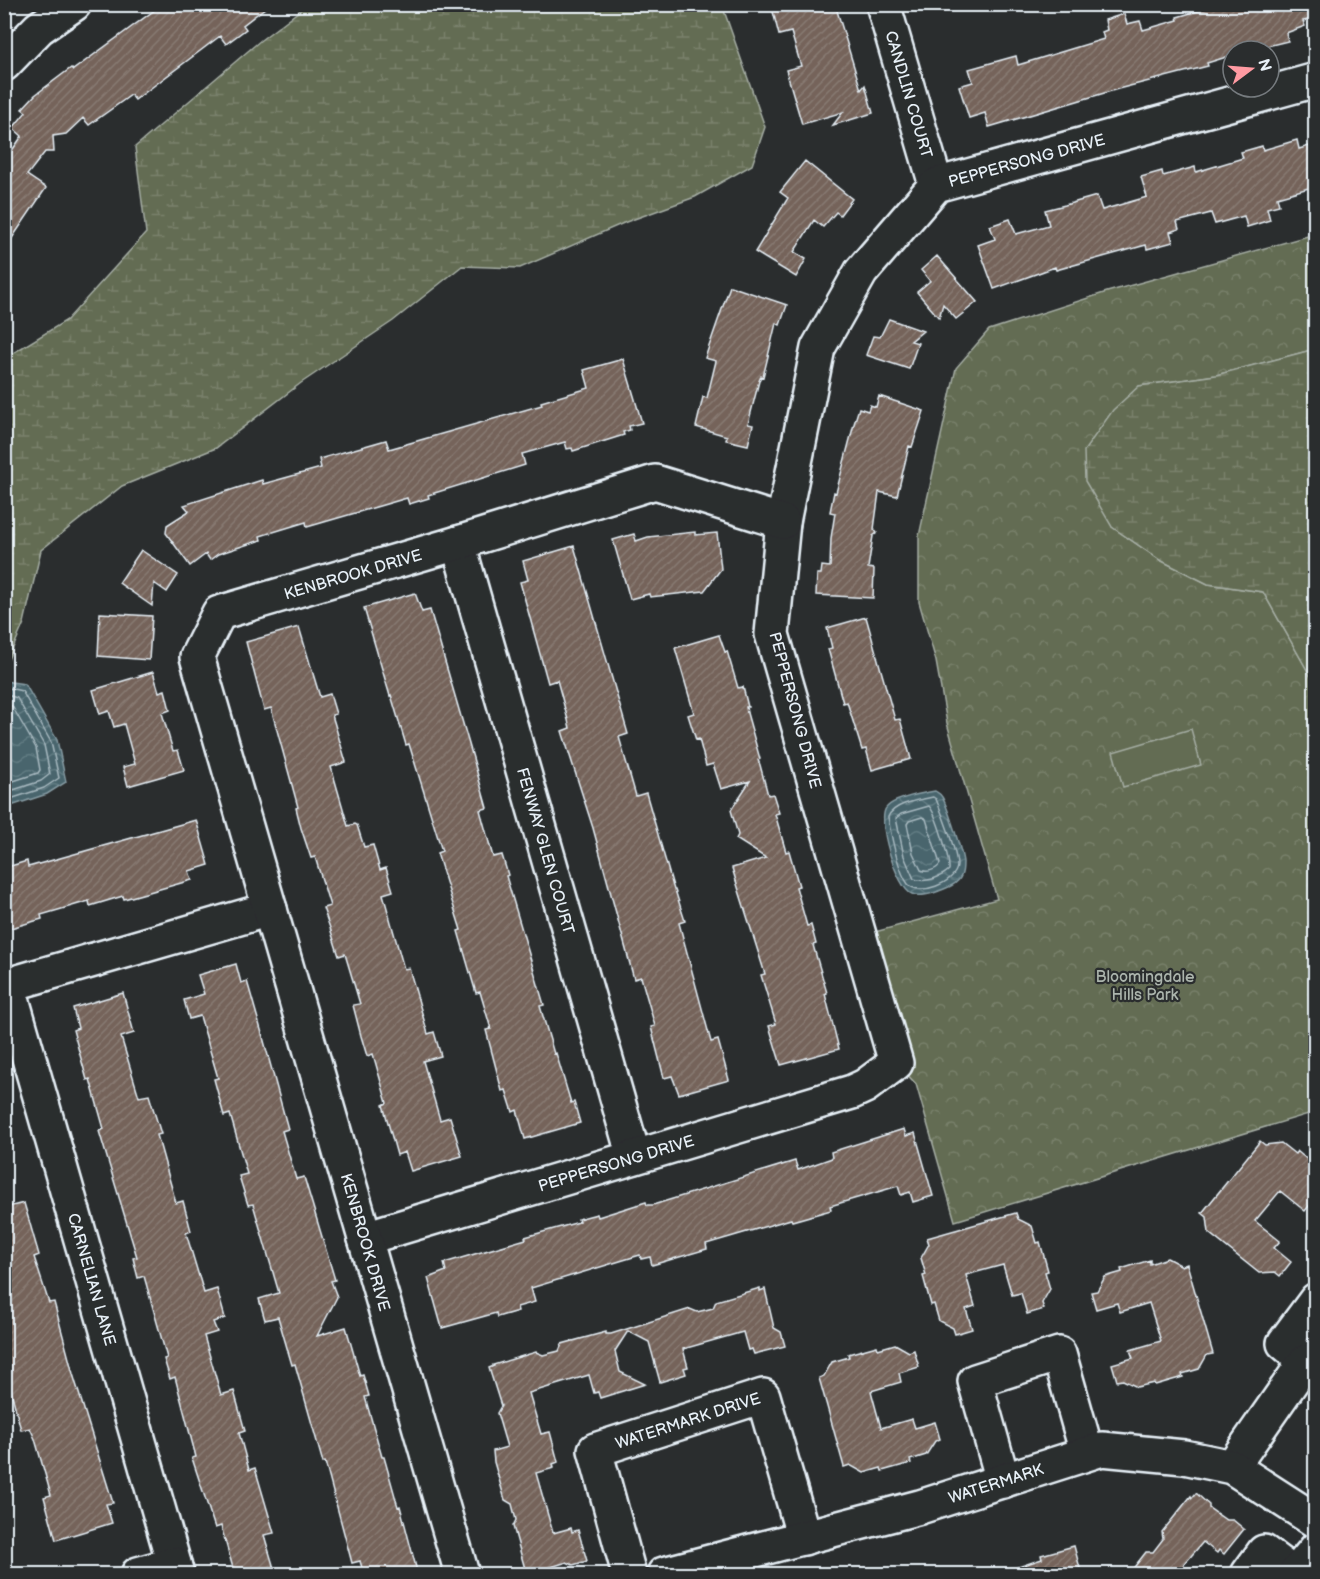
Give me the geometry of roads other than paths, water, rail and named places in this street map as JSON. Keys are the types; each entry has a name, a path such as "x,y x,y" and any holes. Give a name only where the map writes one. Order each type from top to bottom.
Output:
{"street":[{"path":"4,64 39,28 74,4"},
{"name":"CANDLIN COURT","path":"884,4 936,185"},
{"name":"PEPPERSONG DRIVE","path":"365,1238 852,1092 865,1086 896,1063 772,634 783,522 818,348 861,272 936,185 1316,80"},
{"name":"KENBROOK DRIVE","path":"462,1575 196,657 219,613 655,482 783,522"},
{"name":"FENWAY GLEN COURT","path":"458,543 634,1158"},
{"path":"6,986 270,909"},
{"name":"CARNELIAN LANE","path":"6,986 175,1569"},
{"path":"1232,1467 1310,1366 1284,1343 1316,1300"},
{"path":"1003,1480 975,1381 1059,1354 1087,1453"},
{"name":"WATERMARK DRIVE","path":"629,1575 595,1450 763,1396 804,1538"},
{"name":"WATERMARK","path":"664,1575 920,1507 1102,1449 1184,1457 1232,1467 1316,1521"},
{"path":"1248,1575 1264,1552 1294,1575 1316,1550"},
{"path":"138,1575 175,1569"}],"water":[{"path":"4,681 25,684 57,740 66,782 47,794 5,808"},
{"path":"935,791 942,797 951,818 962,857 963,871 957,881 949,887 929,894 915,895 906,889 894,867 886,838 884,814 887,807 896,801"}],"park label":[{"name":"Bloomingdale Hills Park","path":"1145,985"}]}
